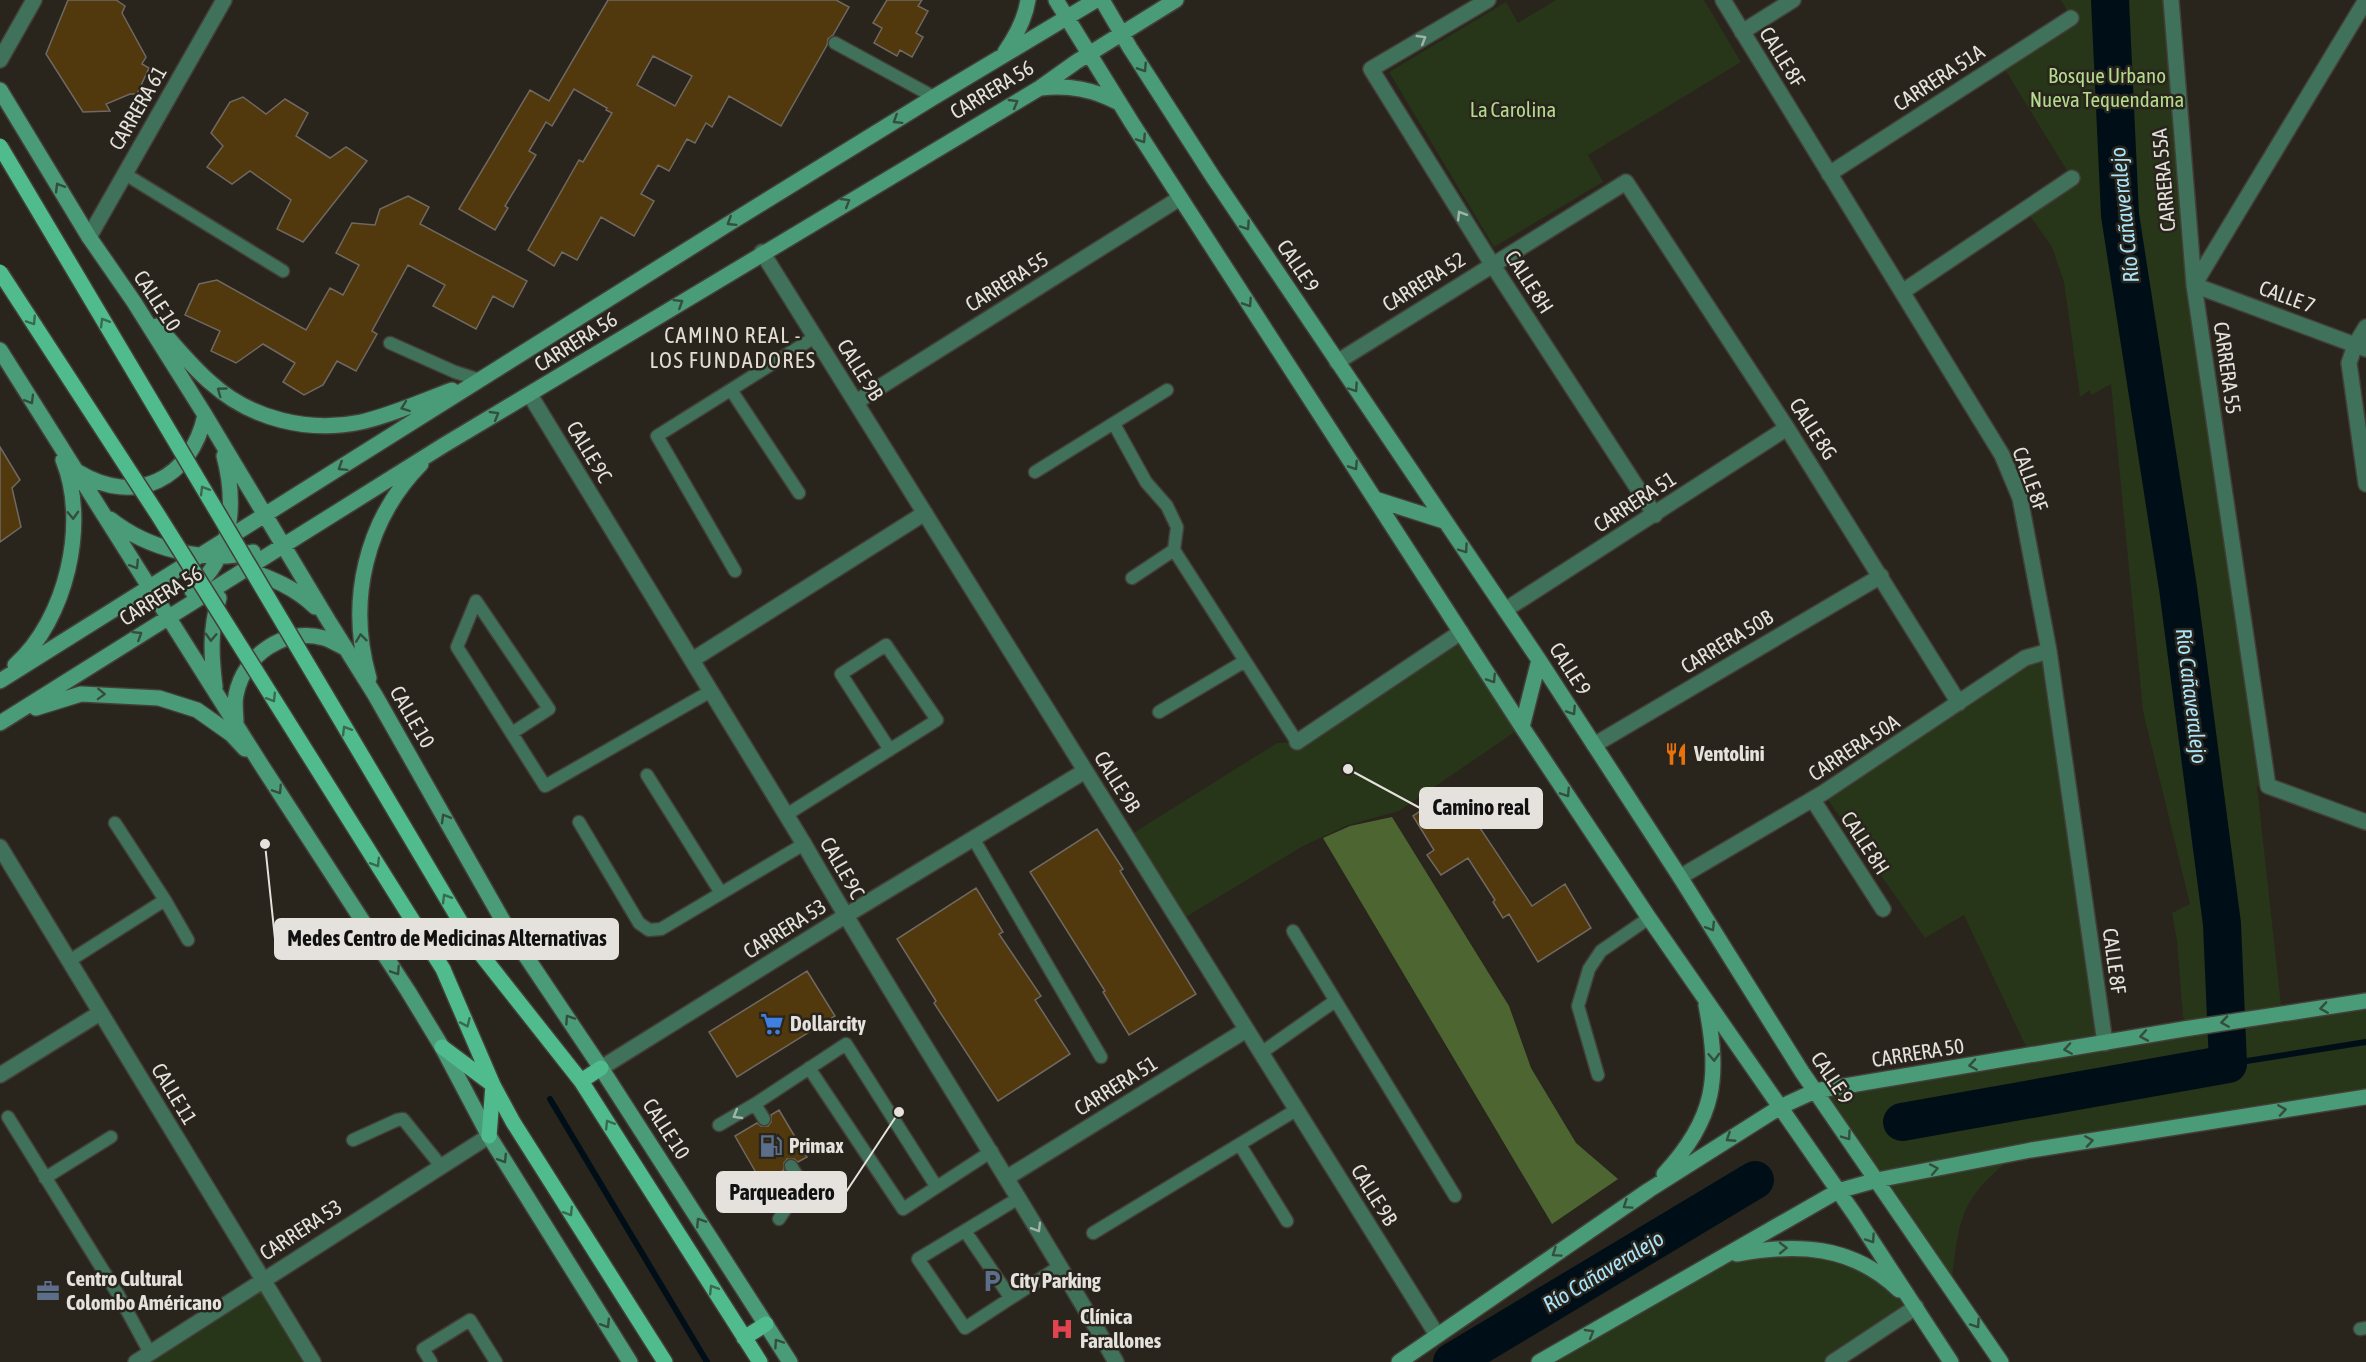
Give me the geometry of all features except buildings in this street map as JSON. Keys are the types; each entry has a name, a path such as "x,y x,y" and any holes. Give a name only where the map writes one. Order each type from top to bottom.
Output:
{"main road":[{"path":"0,146 476,948 581,1081 760,1362"},
{"path":"0,272 164,525 443,969 493,1084 513,1122 664,1362"},
{"path":"442,1047 493,1084"},
{"path":"581,1081 601,1068"},
{"path":"489,1136 493,1084"},
{"path":"744,1338 766,1324"}],"street":[{"path":"0,60 34,0"},
{"name":"CARRERA 61","path":"89,237 224,0"},
{"path":"1001,57 1016,35 1027,10 1028,0"},
{"path":"1056,0 1180,198 1522,727 1649,918 1834,1185 1951,1362"},
{"name":"CARRERA 56","path":"0,724 168,617 219,565 227,539 934,97 1096,0"},
{"name":"CALLE 9","path":"1102,0 1213,177 1539,660 1815,1091 2001,1362"},
{"name":"CARRERA 56","path":"0,679 148,587 219,565 244,568 762,252 1038,89 1088,54 1176,0"},
{"name":"CALLE 8H","path":"1488,0 1371,69 1492,264 1655,515"},
{"name":"CALLE 8F","path":"1723,0 2002,455 2020,498 2049,651 2105,1043"},
{"path":"1742,32 1793,0"},
{"name":"CARRERA 55A","path":"2170,0 2194,285"},
{"path":"2194,285 2366,0"},
{"name":"CARRERA 51A","path":"1829,174 2071,18"},
{"path":"1038,89 1060,86 1082,88 1102,94 1121,104"},
{"name":"CALLE 10","path":"0,90 89,237 134,302 205,415 375,695 507,928 601,1068 790,1362"},
{"path":"1902,292 2072,178"},
{"name":"CARRERA 52","path":"1337,362 1626,182"},
{"name":"CALLE 8G","path":"1626,182 1787,428 1959,703"},
{"name":"CARRERA 55","path":"856,402 1180,198"},
{"name":"CALLE 9B","path":"762,252 1437,1335"},
{"name":"CALLE 7","path":"2194,285 2360,347"},
{"name":"CARRERA 55","path":"2194,285 2268,786 2366,822"},
{"path":"134,302 211,383 249,408 289,422 330,426 362,422 480,380"},
{"path":"2366,327 2360,347 2349,363 2366,484"},
{"path":"0,350 148,587 408,991 442,1047 489,1136 630,1362"},
{"name":"CALLE 9C","path":"530,395 804,844 845,916 992,1151 1116,1362"},
{"path":"76,470 92,480 110,486 129,488 165,477 193,451 201,434 205,415"},
{"name":"CARRERA 51","path":"1505,610 1787,428"},
{"path":"0,679 19,661 44,629 61,593 72,554 74,513 68,473 54,438"},
{"path":"219,440 227,468 230,496 227,539"},
{"path":"375,695 366,666 361,637 360,598 366,559 381,521 401,487 428,458 444,445"},
{"path":"1375,499 1444,521"},
{"path":"101,512 126,531 153,544 219,565 282,544"},
{"path":"692,660 925,513"},
{"path":"216,693 211,656 212,624 219,565 266,516"},
{"path":"244,568 282,583 307,599 328,620"},
{"name":"CARRERA 50B","path":"1594,745 1881,576"},
{"path":"1297,742 1461,632"},
{"path":"236,723 236,696 243,674 257,654 277,641 300,635 324,638 345,648"},
{"name":"CARRERA 50A","path":"1680,877 1813,800 2025,658 2049,651"},
{"path":"1522,727 1539,660"},
{"path":"0,724 44,704 81,693 159,698 197,710 231,734 262,766"},
{"name":"CARRERA 53","path":"601,1068 845,916 1085,771"},
{"name":"CALLE 8H","path":"1813,800 1883,909"},
{"name":"CALLE 11","path":"0,847 313,1362"},
{"path":"1649,1190 1690,1142 1710,1095 1715,1066 1705,999"},
{"name":"CARRERA 50","path":"1399,1362 1649,1190 1780,1107 1815,1091 2366,1001"},
{"path":"0,1075 100,1012"},
{"name":"CARRERA 51","path":"1008,1178 1246,1030"},
{"path":"1539,1362 1725,1256 1834,1185 1877,1180 2031,1150 2366,1097"},
{"name":"CARRERA 53","path":"136,1362 489,1136"},
{"path":"1725,1256 1789,1248 1847,1257 1873,1269 1916,1307"},
{"path":"1833,1362 1916,1307"},
{"name":"CARRERA 50","path":"1389,1362 1437,1335"}],"lane":[{"path":"835,43 934,97"},
{"path":"125,174 283,271"},
{"path":"735,571 657,436 815,337"},
{"path":"390,342 455,372 480,380"},
{"path":"731,390 799,493"},
{"path":"1035,472 1167,390"},
{"path":"1114,424 1146,482 1167,506 1177,527 1174,550 1297,742"},
{"path":"1132,578 1174,550"},
{"path":"512,733 549,708 476,601 457,647 545,786 711,691"},
{"path":"786,815 890,750 937,720 886,645 841,674 890,750"},
{"path":"1160,712 1245,661"},
{"path":"647,775 721,893"},
{"path":"579,822 639,922 649,930 661,929 804,844"},
{"path":"115,823 188,940"},
{"path":"973,838 1101,1057"},
{"path":"69,961 165,900"},
{"path":"1598,1075 1578,1006 1589,969 1601,951 1649,918"},
{"path":"1293,932 1455,1196"},
{"path":"1261,1053 1335,1001"},
{"path":"719,1125 846,1044 936,1186"},
{"path":"809,1068 903,1209 992,1151"},
{"path":"755,1104 764,1119"},
{"path":"1093,1233 1296,1110"},
{"path":"8,1117 119,1296 150,1353"},
{"path":"353,1140 403,1119 441,1166"},
{"path":"45,1178 111,1137"},
{"path":"1240,1146 1287,1221"},
{"path":"779,1219 802,1184 791,1166"},
{"path":"1019,1198 918,1259 965,1328 1060,1266"},
{"path":"966,1231 1010,1297"},
{"path":"431,1362 423,1349 470,1320 496,1362"}],"green space":[{"name":"La Carolina","path":"1556,0 1704,0 1741,62 1588,155 1603,182 1494,247 1389,72 1506,2 1518,23"},
{"name":"Bosque Urbano Nueva Tequendama","path":"2061,0 2172,0 2194,285 2268,786 2257,786 2282,1014 2366,1001 2366,1097 2007,1162 1978,1190 1963,1217 1951,1287 1815,1091 2030,1055 1964,915 1925,938 1823,793 2049,651 2105,1043 2184,1028 2177,941 2172,913 2190,904 2143,711 2111,384 2091,395 2090,390 2080,397 2064,282 2052,247 2025,209 2071,177 2001,63 2071,18"},
{"path":"1461,632 1522,727 1399,811 1348,825 1303,846 1179,921 1127,837 1277,743 1297,742"},
{"path":"1392,817 1509,1006 1531,1068 1576,1143 1618,1179 1552,1224 1323,838 1350,826"},
{"path":"1834,1253 1916,1307 1833,1362 1539,1362 1725,1256"},
{"path":"262,1280 313,1362 136,1362"}],"waterway":[{"name":"Río Cañaveralejo","path":"1902,1122 2228,1064 2222,924 2178,588 2120,215 2110,0"},
{"path":"2228,1064 2366,1042"},
{"path":"550,1099 707,1362"},
{"name":"Río Cañaveralejo","path":"1452,1362 1755,1180"}],"place":[{"name":"Ventolini","path":"1676,754"},
{"name":"Camino real","path":"1348,769"},
{"name":"Medes Centro de Medicinas Alternativas","path":"265,844"},
{"name":"Dollarcity","path":"772,1024"},
{"name":"Parqueadero","path":"899,1112"},
{"name":"Primax","path":"771,1146"},
{"name":"City Parking","path":"992,1281"},
{"name":"Centro Cultural Colombo Américano","path":"48,1291"},
{"name":"Clínica Farallones","path":"1062,1329"}],"district":[{"name":"CAMINO REAL - LOS FUNDADORES","path":"733,348"}]}
